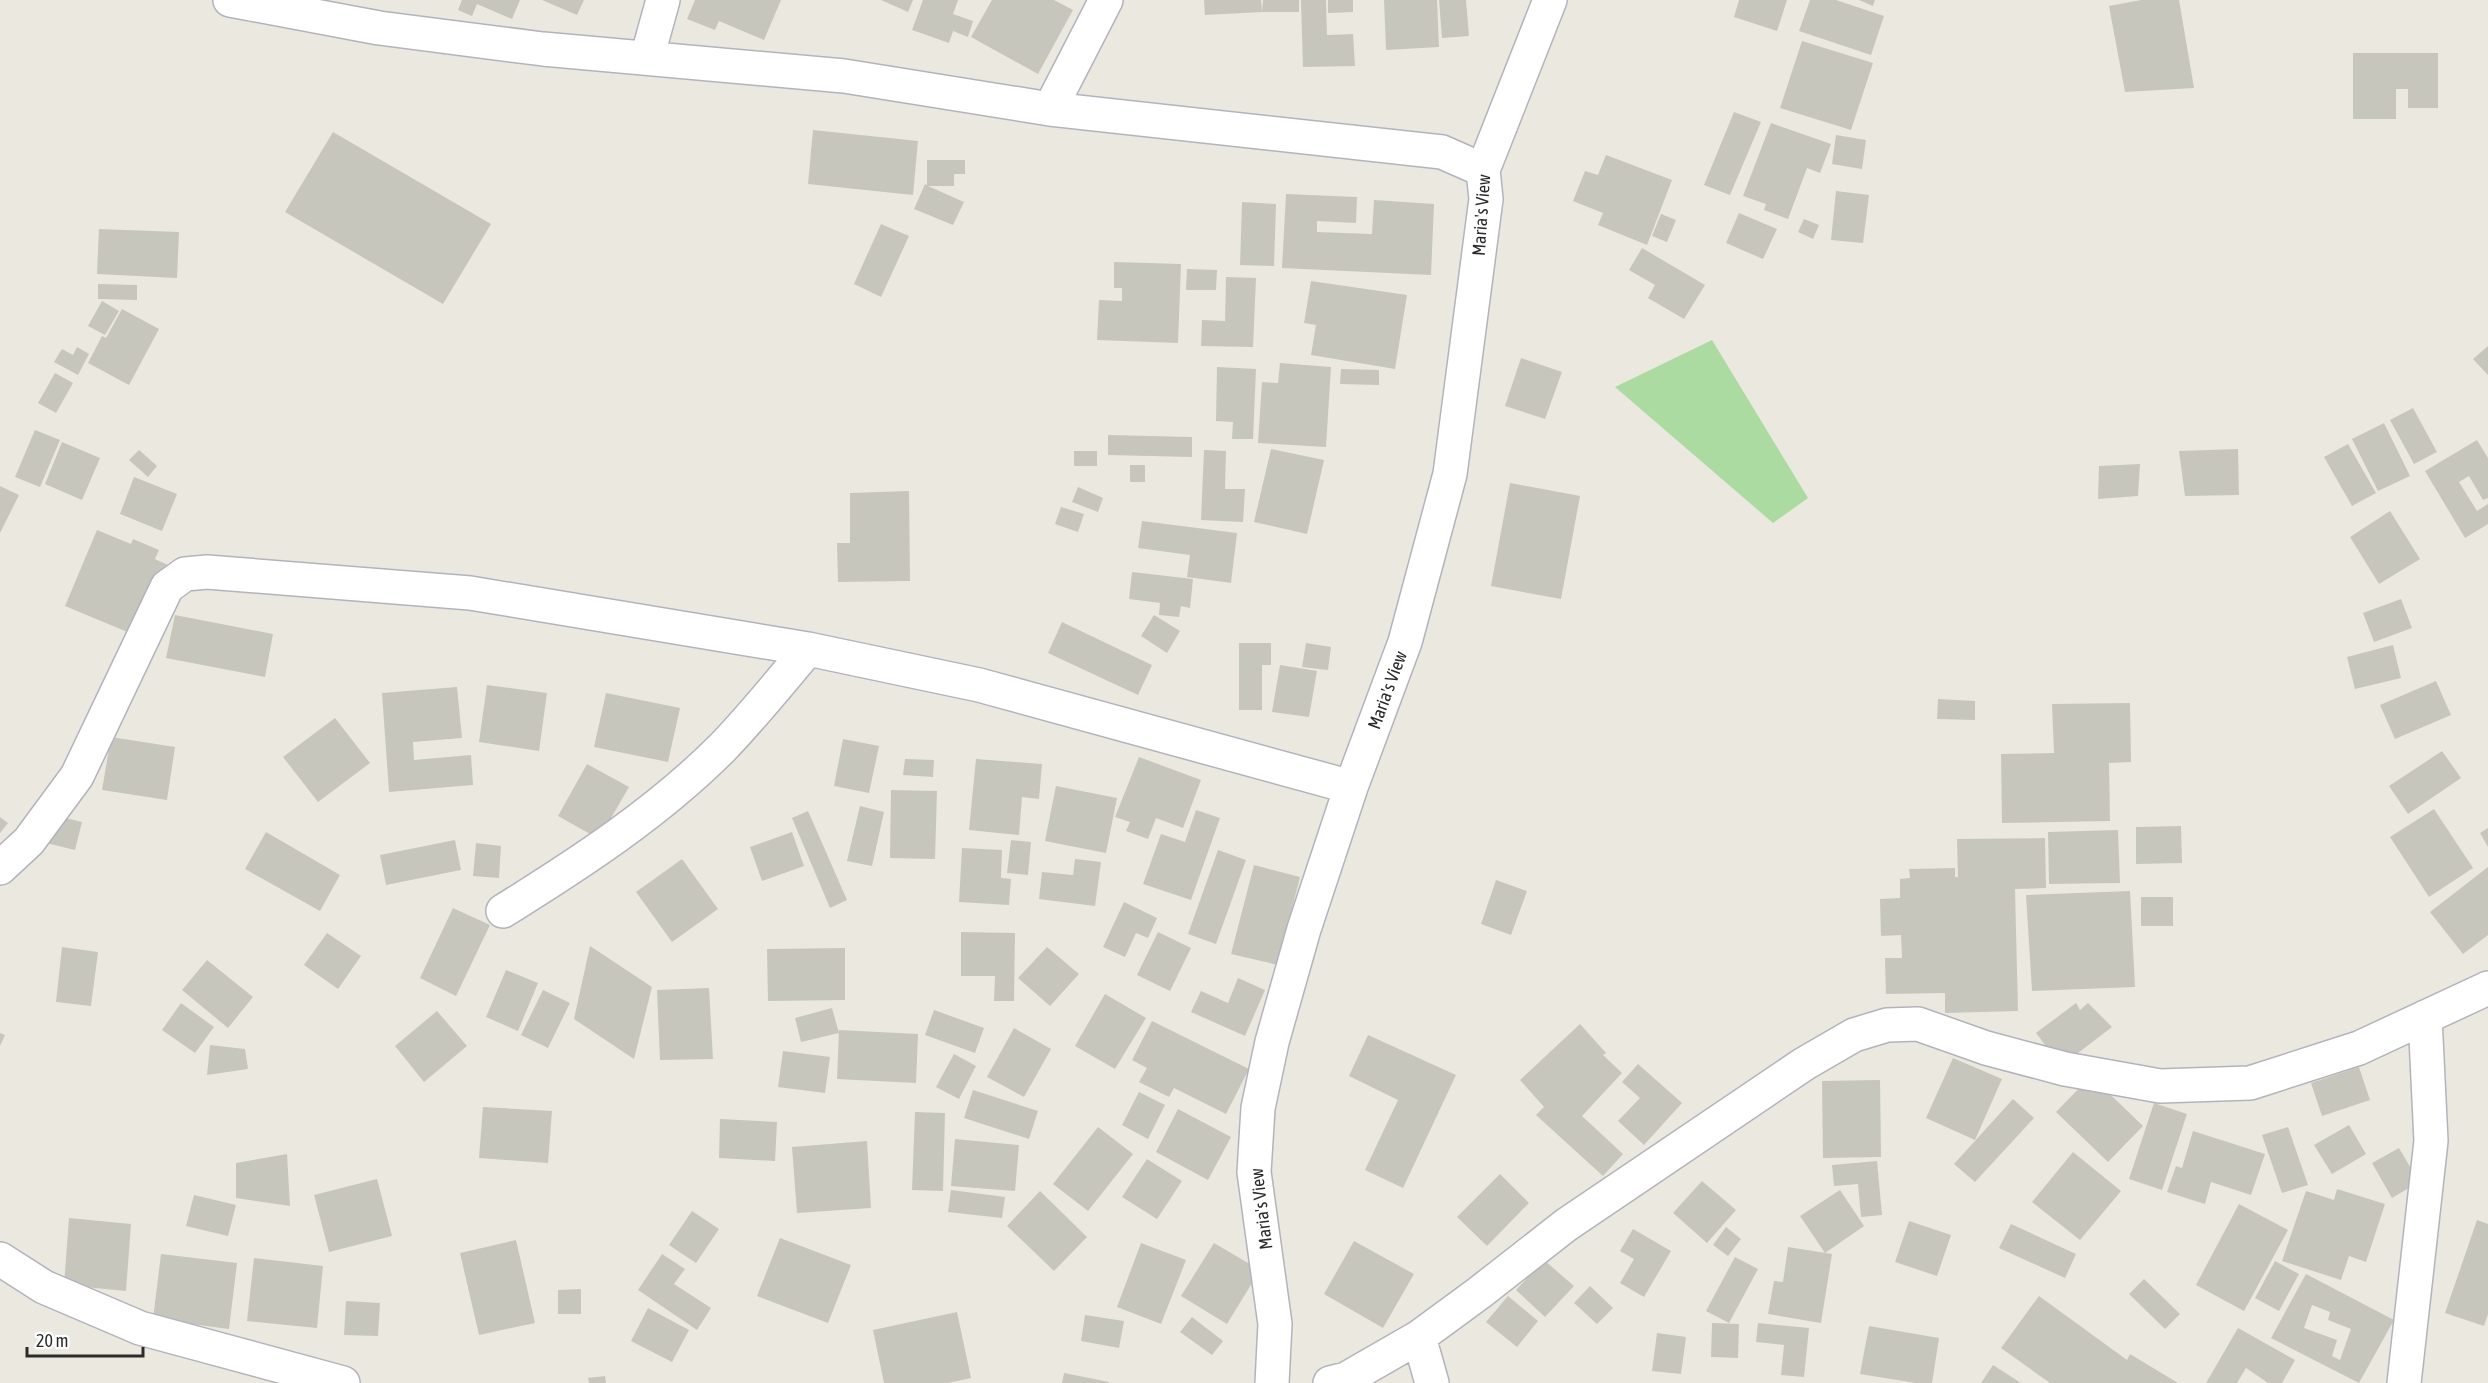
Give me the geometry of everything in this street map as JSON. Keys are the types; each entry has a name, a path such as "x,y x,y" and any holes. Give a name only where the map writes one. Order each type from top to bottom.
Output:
{"street":[{"path":"230,0 379,28 543,49 844,76 1050,109 1442,152 1483,170"},
{"path":"647,58 663,0"},
{"path":"1050,109 1106,0"},
{"name":"Maria's View","path":"1272,1383 1275,1324 1254,1172 1258,1108 1272,1042 1304,929 1405,642 1450,474 1486,199 1483,170 1550,0"},
{"path":"0,868 29,841 77,776 167,587 185,574 207,572 470,593 808,649 979,685 1352,788"},
{"path":"503,911 585,860 656,807 722,748 808,649"},
{"path":"1330,1383 1346,1379 1419,1337 1566,1225 1804,1064 1854,1035 1887,1025 1918,1024 1986,1048 2065,1070 2160,1086 2250,1083 2359,1048 2488,988"},
{"path":"2404,1383 2431,1141 2425,1017"},
{"path":"0,1259 44,1287 140,1328 343,1383"},
{"path":"1419,1337 1432,1383"}],"green space":[{"path":"1712,340 1808,498 1773,523 1615,387"}],"building":[{"path":"462,0 520,0 512,19 477,4 472,16 458,10"},
{"path":"542,0 584,0 577,15"},
{"path":"695,0 781,0 764,40 719,21 715,30 687,19"},
{"path":"881,0 913,0 908,12"},
{"path":"923,0 958,0 953,14 973,21 968,37 953,31 949,43 912,30"},
{"path":"992,0 1054,0 1073,10 1038,74 971,37"},
{"path":"1204,0 1261,0 1262,12 1205,15"},
{"path":"1263,0 1299,0 1299,12 1262,12"},
{"path":"1301,0 1326,0 1327,35 1353,34 1355,66 1303,67"},
{"path":"1328,0 1353,0 1353,12 1328,13"},
{"path":"1384,0 1437,0 1439,47 1386,50"},
{"path":"1439,0 1466,0 1469,36 1442,38"},
{"path":"1739,0 1787,0 1777,31 1734,17"},
{"path":"1810,0 1836,0 1884,16 1871,55 1799,31"},
{"path":"1859,0 1875,0 1873,6"},
{"path":"2141,0 2179,0 2194,88 2125,92 2109,6"},
{"path":"1802,41 1873,63 1851,130 1780,108"},
{"path":"2353,53 2438,53 2438,108 2408,108 2408,89 2396,89 2396,119 2353,119"},
{"path":"1734,112 1761,122 1730,195 1704,185"},
{"path":"1771,123 1831,144 1820,173 1807,168 1788,219 1764,210 1766,204 1743,196"},
{"path":"813,130 918,141 913,195 808,184"},
{"path":"333,132 491,224 443,304 285,212"},
{"path":"1836,135 1866,140 1862,169 1832,164"},
{"path":"1606,155 1672,180 1647,245 1598,225 1603,213 1573,201 1585,171 1598,175"},
{"path":"927,160 965,160 965,174 954,174 954,186 928,186 964,202 953,225 914,209 925,184 927,185"},
{"path":"1836,191 1869,195 1863,243 1831,240"},
{"path":"1286,194 1357,197 1356,223 1317,221 1317,232 1372,234 1374,200 1434,204 1431,275 1282,268"},
{"path":"1242,202 1276,204 1274,266 1240,265"},
{"path":"1739,213 1777,229 1763,259 1726,243"},
{"path":"1661,214 1676,220 1667,242 1652,236"},
{"path":"1804,219 1819,225 1813,239 1798,232"},
{"path":"881,224 909,236 881,297 854,284"},
{"path":"99,229 179,232 177,278 97,274"},
{"path":"1642,248 1705,285 1684,319 1648,298 1655,285 1629,270"},
{"path":"1114,262 1181,264 1178,343 1097,340 1099,300 1122,301 1122,288 1114,288"},
{"path":"1187,269 1217,270 1216,290 1186,290"},
{"path":"1226,277 1256,278 1253,347 1201,346 1202,320 1225,321"},
{"path":"1311,281 1407,295 1395,369 1311,355 1316,325 1304,323"},
{"path":"98,284 137,285 137,300 98,299"},
{"path":"102,301 119,311 105,335 88,326"},
{"path":"122,309 159,329 129,385 88,363 102,336 106,338"},
{"path":"2488,346 2488,375 2473,359"},
{"path":"77,347 89,354 78,375 54,362 62,349 73,355"},
{"path":"1521,358 1562,372 1545,419 1505,406"},
{"path":"1280,363 1331,367 1326,447 1258,443 1262,382 1278,383"},
{"path":"1217,367 1256,369 1253,439 1232,439 1233,422 1216,421"},
{"path":"1341,369 1379,370 1379,385 1340,384"},
{"path":"55,373 73,383 56,413 38,403"},
{"path":"2413,408 2437,452 2414,464 2390,420"},
{"path":"2384,423 2410,476 2378,491 2352,439"},
{"path":"35,430 60,440 40,487 15,477"},
{"path":"1108,435 1192,437 1192,457 1108,455"},
{"path":"2477,440 2488,458 2488,498 2483,500 2469,476 2459,482 2477,511 2488,504 2488,524 2465,538 2425,471"},
{"path":"62,442 100,458 82,500 45,484"},
{"path":"2348,444 2376,493 2352,506 2324,457"},
{"path":"1271,449 1324,460 1307,534 1254,522"},
{"path":"2238,449 2239,495 2185,496 2179,451"},
{"path":"139,450 157,466 148,477 129,460"},
{"path":"1204,450 1226,451 1225,489 1245,489 1243,522 1201,520"},
{"path":"1074,451 1097,451 1097,466 1074,466"},
{"path":"2140,464 2138,496 2098,499 2099,466"},
{"path":"1130,465 1145,465 1145,482 1130,482"},
{"path":"134,477 177,494 162,531 120,514"},
{"path":"1510,483 1580,496 1561,599 1491,586"},
{"path":"0,486 19,495 0,533"},
{"path":"1078,487 1103,498 1098,512 1072,502"},
{"path":"909,491 910,581 838,582 837,543 850,543 850,493"},
{"path":"1061,507 1084,514 1078,532 1055,524"},
{"path":"2390,511 2420,559 2379,584 2350,537"},
{"path":"1142,521 1237,533 1231,583 1187,577 1190,555 1138,548"},
{"path":"97,530 131,544 133,539 159,550 155,559 168,565 137,636 65,606"},
{"path":"1132,572 1193,579 1190,608 1181,606 1179,617 1159,615 1160,603 1129,599"},
{"path":"2401,599 2412,628 2374,642 2363,613"},
{"path":"175,615 273,634 265,677 166,658"},
{"path":"1154,615 1180,631 1167,653 1141,636"},
{"path":"1062,622 1152,665 1138,695 1048,653"},
{"path":"1239,643 1271,643 1271,665 1262,665 1262,710 1239,710"},
{"path":"1306,643 1331,647 1328,670 1302,667"},
{"path":"2393,645 2401,678 2355,689 2347,657"},
{"path":"1280,665 1317,671 1309,717 1272,712"},
{"path":"2436,681 2451,715 2395,739 2380,705"},
{"path":"487,685 547,693 539,751 479,742"},
{"path":"457,687 462,738 413,742 414,760 471,755 473,785 389,792 382,693"},
{"path":"606,693 680,708 668,762 594,747"},
{"path":"1938,699 1975,701 1975,720 1937,719"},
{"path":"2130,703 2131,762 2109,763 2110,821 2002,823 2001,754 2054,753 2052,704"},
{"path":"335,718 370,763 318,802 283,757"},
{"path":"111,737 175,747 167,800 102,790"},
{"path":"843,739 879,746 869,793 834,786"},
{"path":"2442,751 2461,778 2408,814 2389,786"},
{"path":"1139,757 1201,780 1183,828 1156,818 1148,839 1126,831 1130,822 1115,817"},
{"path":"905,759 934,760 933,777 903,775"},
{"path":"976,759 1042,764 1039,799 1022,797 1019,835 969,830"},
{"path":"587,764 629,787 599,839 558,816"},
{"path":"1056,786 1117,798 1106,853 1045,841"},
{"path":"891,790 937,791 935,859 890,858"},
{"path":"860,806 884,812 872,866 847,861"},
{"path":"2434,809 2473,868 2429,897 2390,837"},
{"path":"1196,810 1220,818 1191,900 1143,884 1161,834 1185,842"},
{"path":"808,811 847,900 830,908 792,818"},
{"path":"53,815 82,822 75,850 46,843"},
{"path":"0,817 8,823 0,833"},
{"path":"2181,826 2182,863 2136,864 2136,827"},
{"path":"2488,828 2488,847 2480,833"},
{"path":"2118,830 2120,883 2049,884 2048,832"},
{"path":"266,832 340,875 320,911 245,869"},
{"path":"792,832 804,866 762,881 750,847"},
{"path":"2045,838 2046,888 2015,889 2018,1011 1945,1013 1945,993 1886,994 1885,958 1902,958 1901,935 1881,936 1880,899 1900,898 1900,879 1910,878 1909,869 1955,868 1955,877 1958,877 1957,839"},
{"path":"455,840 461,870 386,885 380,855"},
{"path":"1011,840 1031,842 1028,875 1007,873"},
{"path":"476,843 501,846 499,878 473,876"},
{"path":"962,848 1002,850 1001,878 1011,879 1009,905 959,902"},
{"path":"1218,850 1246,860 1216,944 1188,934"},
{"path":"682,859 718,909 672,942 636,892"},
{"path":"1075,859 1101,862 1095,906 1039,899 1042,872 1073,875"},
{"path":"1254,865 1300,877 1278,965 1231,954"},
{"path":"2488,867 2488,935 2463,954 2430,912"},
{"path":"1496,880 1527,891 1511,935 1481,924"},
{"path":"2130,891 2135,987 2032,991 2026,895"},
{"path":"2141,897 2173,897 2173,926 2141,926"},
{"path":"1124,902 1157,918 1148,938 1136,933 1125,957 1103,947"},
{"path":"453,908 490,925 456,996 420,978"},
{"path":"961,932 1015,933 1014,1001 994,1001 995,976 961,976"},
{"path":"1158,932 1191,948 1170,991 1137,975"},
{"path":"327,933 361,956 338,989 304,965"},
{"path":"590,946 652,987 634,1059 574,1019"},
{"path":"62,947 98,952 91,1006 56,1002"},
{"path":"1047,947 1079,974 1050,1006 1018,978"},
{"path":"845,948 845,1000 768,1001 767,949"},
{"path":"207,960 253,997 228,1028 182,990"},
{"path":"506,970 538,983 518,1031 486,1017"},
{"path":"1238,978 1265,990 1245,1036 1191,1012 1201,991 1228,1003"},
{"path":"709,988 713,1059 660,1060 657,990"},
{"path":"543,990 570,1003 548,1048 521,1035"},
{"path":"1105,994 1146,1018 1115,1069 1075,1046"},
{"path":"181,1003 214,1027 195,1053 162,1030"},
{"path":"2076,1003 2080,1010 2088,1003 2112,1027 2061,1066 2036,1033"},
{"path":"832,1008 839,1033 801,1042 795,1018"},
{"path":"934,1010 984,1028 975,1053 925,1035"},
{"path":"437,1011 467,1046 424,1082 395,1046"},
{"path":"1152,1021 1249,1069 1226,1114 1174,1088 1169,1097 1139,1082 1147,1068 1132,1060"},
{"path":"1580,1024 1606,1053 1603,1055 1622,1073 1582,1116 1623,1154 1603,1176 1536,1115 1544,1107 1520,1080"},
{"path":"1014,1028 1051,1049 1024,1097 987,1077"},
{"path":"839,1030 918,1034 916,1083 837,1079"},
{"path":"0,1033 5,1035 0,1046"},
{"path":"1368,1035 1456,1075 1403,1188 1365,1170 1398,1100 1349,1076"},
{"path":"210,1045 245,1049 248,1069 207,1075"},
{"path":"783,1051 830,1057 825,1093 778,1087"},
{"path":"954,1054 976,1066 959,1099 936,1087"},
{"path":"1953,1058 2002,1079 1975,1140 1926,1118"},
{"path":"1638,1064 1682,1103 1644,1145 1618,1121 1640,1098 1622,1082"},
{"path":"2359,1067 2370,1100 2322,1116 2311,1083"},
{"path":"2091,1076 2143,1126 2108,1162 2056,1112"},
{"path":"1880,1080 1881,1157 1823,1158 1822,1081"},
{"path":"973,1090 1038,1111 1029,1139 964,1118"},
{"path":"1139,1092 1165,1105 1148,1139 1122,1125"},
{"path":"2013,1099 2034,1118 1975,1182 1954,1164"},
{"path":"2154,1103 2187,1114 2162,1190 2129,1179"},
{"path":"483,1107 552,1111 548,1163 479,1158"},
{"path":"1178,1109 1231,1137 1208,1180 1156,1152"},
{"path":"915,1112 945,1113 943,1191 912,1190"},
{"path":"720,1119 777,1122 775,1161 719,1158"},
{"path":"2349,1125 2366,1154 2332,1174 2314,1145"},
{"path":"1098,1127 1133,1154 1088,1211 1053,1184"},
{"path":"2288,1127 2308,1185 2282,1193 2262,1135"},
{"path":"2193,1131 2265,1154 2251,1195 2211,1182 2205,1204 2167,1192 2176,1166 2182,1168"},
{"path":"955,1139 1019,1145 1015,1191 951,1186"},
{"path":"867,1141 871,1208 797,1213 792,1147"},
{"path":"2399,1148 2419,1182 2392,1198 2372,1163"},
{"path":"2073,1152 2121,1191 2080,1240 2032,1202"},
{"path":"287,1154 290,1206 236,1198 236,1163"},
{"path":"1147,1159 1182,1181 1157,1219 1122,1197"},
{"path":"1877,1161 1882,1215 1861,1217 1858,1184 1834,1186 1832,1165"},
{"path":"1500,1174 1529,1203 1487,1246 1457,1217"},
{"path":"377,1179 392,1236 329,1252 314,1195"},
{"path":"1702,1181 1736,1210 1707,1243 1673,1213"},
{"path":"2337,1189 2385,1204 2366,1262 2349,1256 2341,1280 2282,1261 2306,1191 2334,1200"},
{"path":"951,1190 1005,1197 1002,1218 948,1212"},
{"path":"1840,1190 1864,1226 1825,1253 1800,1216"},
{"path":"1040,1191 1087,1237 1054,1271 1007,1226"},
{"path":"194,1195 236,1205 228,1236 186,1226"},
{"path":"2239,1204 2288,1230 2244,1311 2196,1285"},
{"path":"692,1211 719,1229 696,1263 669,1245"},
{"path":"69,1218 131,1224 126,1291 64,1285"},
{"path":"2477,1220 2488,1224 2488,1314 2484,1326 2445,1313"},
{"path":"1909,1221 1951,1235 1937,1276 1895,1262"},
{"path":"2011,1224 2076,1254 2065,1278 1999,1248"},
{"path":"1726,1227 1741,1239 1728,1256 1713,1245"},
{"path":"1633,1229 1671,1251 1644,1297 1620,1283 1634,1259 1620,1251"},
{"path":"780,1238 851,1265 828,1323 757,1296"},
{"path":"516,1240 535,1323 479,1335 460,1253"},
{"path":"1354,1241 1414,1274 1383,1328 1324,1294"},
{"path":"1141,1243 1186,1260 1161,1324 1117,1307"},
{"path":"1214,1243 1260,1270 1227,1324 1181,1296"},
{"path":"1788,1247 1832,1254 1821,1323 1768,1314 1774,1281 1783,1282"},
{"path":"161,1254 237,1263 229,1329 153,1319"},
{"path":"662,1254 685,1269 674,1284 711,1308 697,1330 638,1290"},
{"path":"1735,1257 1758,1269 1729,1323 1706,1311"},
{"path":"254,1258 323,1266 317,1328 247,1321"},
{"path":"1544,1260 1574,1286 1545,1317 1516,1290"},
{"path":"2275,1261 2299,1274 2279,1311 2255,1298"},
{"path":"2306,1274 2394,1320 2359,1383 2271,1338","holes":["2312,1305 2330,1312 2328,1320 2351,1329 2340,1360 2332,1356 2337,1340 2304,1328"]},
{"path":"2144,1279 2180,1314 2165,1329 2129,1294"},
{"path":"1590,1286 1613,1308 1597,1324 1574,1303"},
{"path":"581,1289 581,1314 558,1314 558,1290"},
{"path":"1508,1296 1538,1321 1517,1347 1486,1322"},
{"path":"2039,1296 2127,1360 2130,1354 2178,1383 2050,1383 2001,1348"},
{"path":"346,1301 380,1303 378,1336 344,1335"},
{"path":"648,1308 689,1330 672,1362 631,1341"},
{"path":"957,1312 971,1378 948,1383 884,1383 873,1330"},
{"path":"1085,1315 1124,1321 1119,1348 1081,1341"},
{"path":"1192,1317 1223,1341 1212,1355 1180,1332"},
{"path":"1712,1323 1739,1324 1738,1358 1711,1357"},
{"path":"1758,1323 1809,1328 1804,1377 1781,1375 1784,1345 1756,1342"},
{"path":"1869,1326 1939,1338 1932,1383 1916,1383 1860,1374"},
{"path":"2238,1328 2295,1360 2282,1383 2268,1383 2246,1368 2237,1383 2206,1383"},
{"path":"1657,1333 1686,1337 1681,1374 1652,1371"},
{"path":"1993,1365 2021,1383 1981,1383"},
{"path":"1064,1373 1109,1382 1109,1383 1062,1383"},
{"path":"605,1376 606,1383 589,1383 588,1378"}]}
